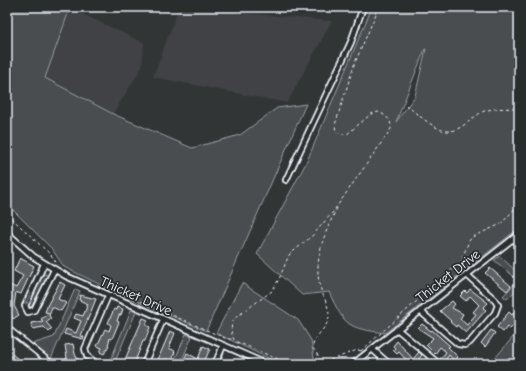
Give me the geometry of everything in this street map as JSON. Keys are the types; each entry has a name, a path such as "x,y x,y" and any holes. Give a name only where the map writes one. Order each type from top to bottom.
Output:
{"street":[{"path":"286,180 350,42 363,7"},
{"name":"Thicket Drive","path":"7,233 25,250 54,270 109,293 163,320 266,364"},
{"name":"Thicket Drive","path":"353,364 519,234"},
{"path":"513,239 519,244"},
{"path":"44,264 25,306 28,312 34,310 54,270"},
{"path":"420,311 456,343 463,345 470,342 495,313 498,305 494,299 467,275"},
{"path":"97,364 87,356 85,349 109,293"},
{"path":"144,364 163,320"},
{"path":"7,328 52,364"},
{"path":"397,329 439,364"},
{"path":"215,364 223,346"},
{"path":"372,349 390,364"}],"path":[{"path":"234,339 231,328 235,318 272,291 279,279 289,255 312,236 338,205 391,129 388,118 378,112 371,114 346,134 336,132 335,125 354,65 376,14 376,7"},
{"path":"406,105 436,128 449,132 463,126 483,112 496,109 519,108"},
{"path":"361,351 456,266 461,260 472,237 501,224 519,204"},
{"path":"338,205 327,229 318,260 320,286 328,308 329,316 327,324 313,345 314,351 323,361 329,362 357,350 364,352"},
{"path":"7,214 51,255 60,269"},
{"path":"109,293 126,295 227,339 234,339 290,364"},
{"path":"369,358 376,364"},
{"path":"319,364 323,361"}],"shaded area":[{"path":"7,7 70,8 45,78 113,114 192,148 240,135 277,108 306,104 206,331 111,290 64,267 52,249 7,204"},
{"path":"179,7 332,21 287,103 153,77"},
{"path":"370,7 519,7 519,228 385,333 355,327 349,324 334,304 329,292 302,295 257,254 307,161 370,12","holes":["426,49 415,96 396,122"]},
{"path":"70,8 144,43 142,67 113,114 44,78"},
{"path":"500,256 519,274 519,287 507,299 503,296 518,280 494,260"},
{"path":"43,274 46,274 48,277 33,307 28,306 27,303"},
{"path":"242,283 298,320 311,340 315,364 280,364 216,333"},
{"path":"75,289 80,291 51,359 32,344 54,337"},
{"path":"131,310 136,312 114,364 109,364"},
{"path":"519,330 519,364 490,364"},
{"path":"186,334 192,337 180,364 173,364"}],"building":[{"path":"20,258 34,266 21,294 16,292 14,306 19,315 13,319 9,312 7,313 7,287 8,284 16,288 23,276 14,271"},
{"path":"490,268 511,286 507,291 485,273"},
{"path":"60,282 65,285 58,299 66,303 61,311 52,307 49,316 51,318 46,322 52,329 49,332 44,327 32,329 31,323 43,321 41,319 49,313 45,312"},
{"path":"470,289 488,303 483,308 486,310 466,333 457,325 456,327 450,322 451,321 440,311 452,301 455,304 452,308 463,314 460,319 467,325 476,314 473,312 479,305 470,296 466,301 460,296 465,291 467,293"},
{"path":"80,295 96,299 81,336 84,337 83,339 64,334 66,329 76,333 81,321 74,318 76,314 83,316 88,304 79,300"},
{"path":"117,307 123,309 121,315 119,315 117,321 119,322 112,339 110,338 109,345 104,354 100,352 102,348 97,346 105,329 109,331 111,325 108,323 114,309 116,310"},
{"path":"509,312 512,315 514,312 519,316 519,320 510,329 507,327 503,332 497,327"},
{"path":"143,318 148,320 146,325 150,327 145,341 143,341 134,364 123,364"},
{"path":"422,324 431,331 432,330 450,346 448,347 458,357 454,361 449,355 444,362 440,359 446,352 440,347 435,354 426,345 433,338 418,328"},
{"path":"491,330 495,333 485,347 481,343"},
{"path":"170,331 175,333 169,348 175,351 173,357 175,358 173,362 165,359 163,364 156,364"},
{"path":"397,341 413,359 419,352 422,355 415,364 410,364 399,352 397,354 393,350 395,348 393,346"},
{"path":"73,344 75,354 80,364 68,364 66,359 65,345"},
{"path":"203,346 210,349 203,364 182,364 187,353 198,359"},
{"path":"7,349 24,364 11,362 7,359"}]}
